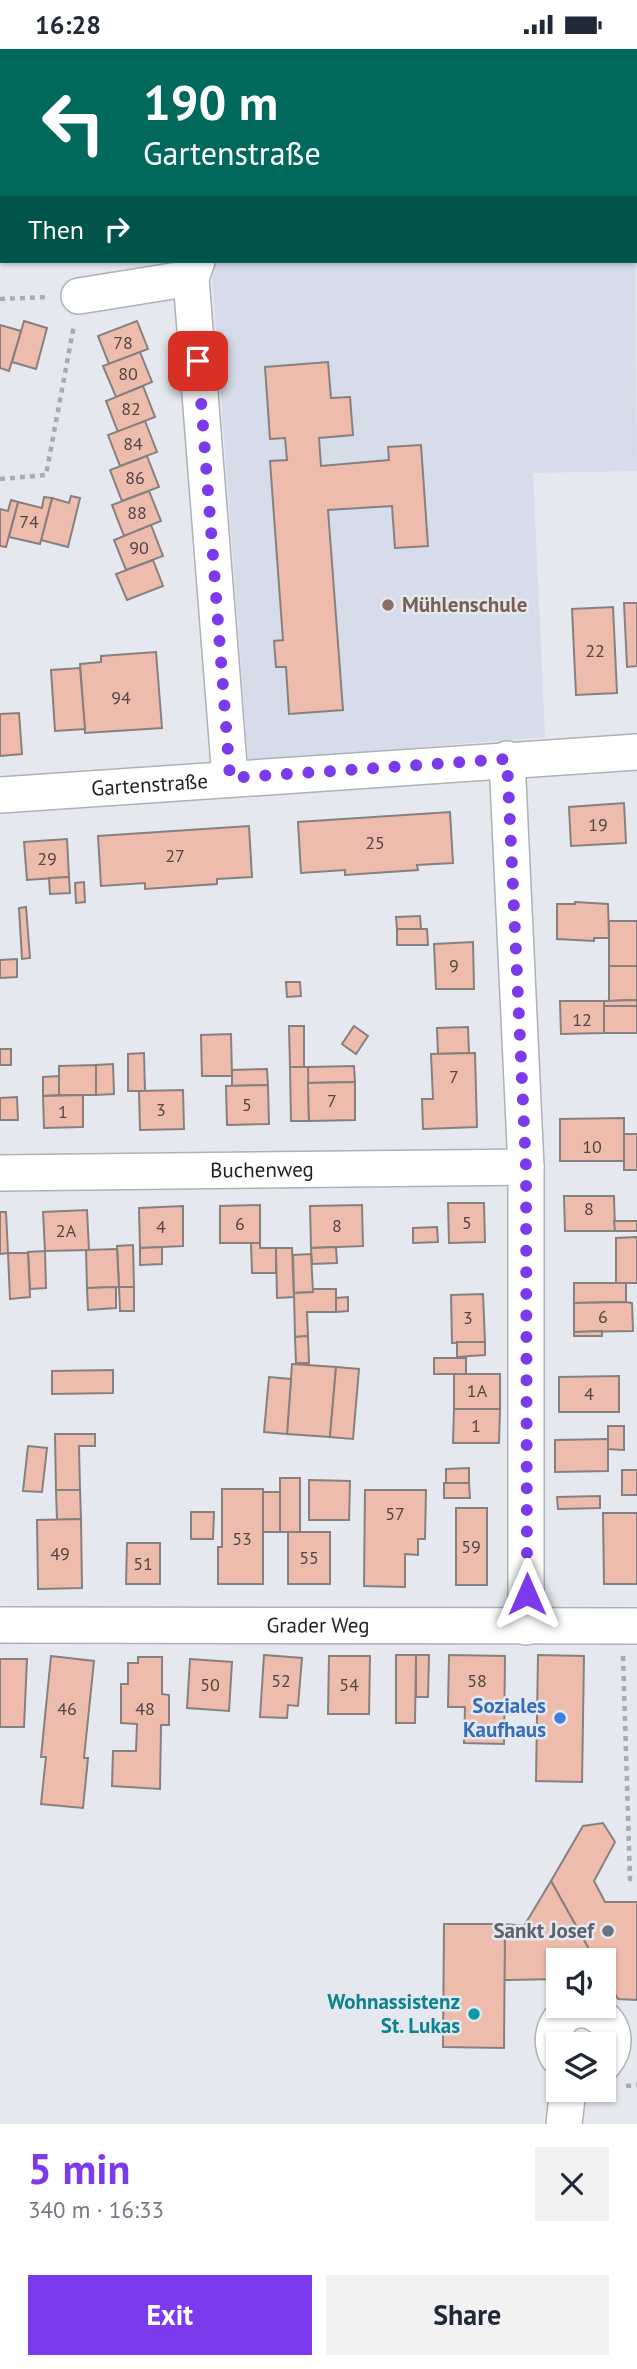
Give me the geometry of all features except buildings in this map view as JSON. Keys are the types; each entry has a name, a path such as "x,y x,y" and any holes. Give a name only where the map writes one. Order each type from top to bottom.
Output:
{"street":[{"path":"79,296 194,269 230,778"},
{"name":"Gartenstraße","path":"0,795 637,752"},
{"path":"507,759 526,1167 526,1627"},
{"name":"Buchenweg","path":"0,1173 526,1167"},
{"name":"Grader Weg","path":"0,1625 526,1627 630,1637"},
{"path":"554,2032 559,2021 576,2010 587,2010 605,2018 612,2032"},
{"path":"564,2124 567,2102"}],"path":[{"path":"0,299 79,296 46,475 0,479"},
{"path":"630,1637 630,1879 637,1879"}],"shaded area":[{"name":"Mühlenschule","path":"214,263 635,263 637,471 533,473 545,737 248,761 212,274"}],"place":[{"name":"Mühlenschule","path":"388,605"},
{"name":"Soziales Kaufhaus","path":"560,1718"},
{"name":"Sankt Josef","path":"608,1931"},
{"name":"Wohnassistenz St. Lukas","path":"474,2014"}],"route":[{"path":"198,361 230,778 507,759 526,1167 527,1594"}]}
